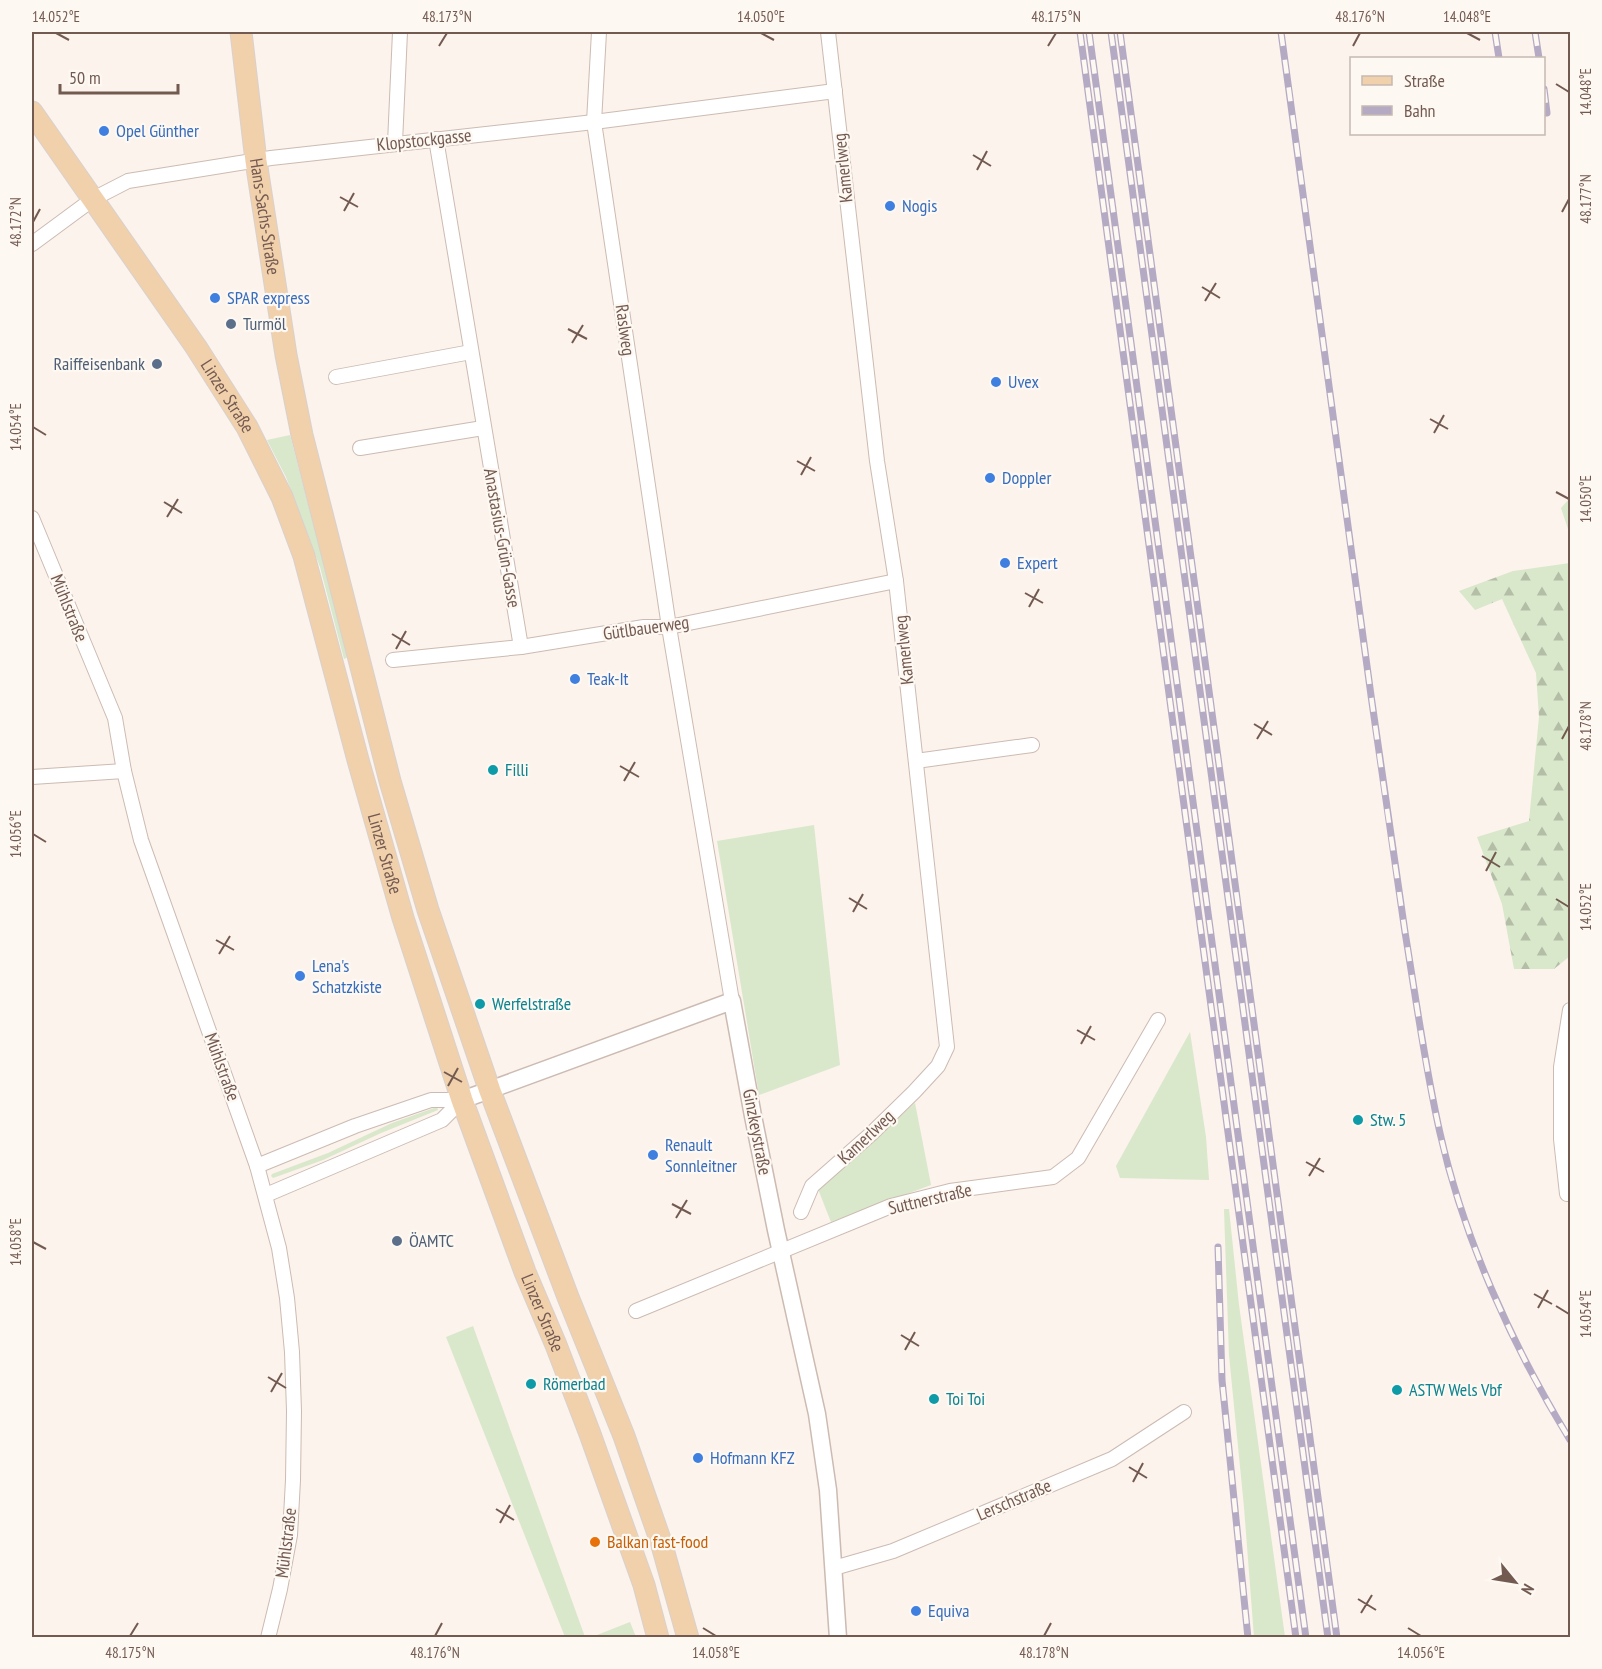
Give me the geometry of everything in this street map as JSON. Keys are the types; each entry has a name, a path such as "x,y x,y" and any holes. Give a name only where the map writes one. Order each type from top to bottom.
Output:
{"main road":[{"name":"Hans-Sachs-Straße","path":"241,32 256,161 286,354 302,435"},
{"name":"Linzer Straße","path":"32,112 196,347 241,417 282,497 304,556 403,918 462,1100 525,1272 590,1434 644,1585 658,1638"},
{"name":"Linzer Straße","path":"302,435 390,781 428,910 490,1090 568,1297 624,1436 661,1542 688,1638"}],"street":[{"path":"395,143 400,32"},
{"name":"Raslweg","path":"599,32 594,122 669,627"},
{"name":"Kamerlweg","path":"801,1212 812,1186 914,1092 938,1066 947,1047 896,582 877,460 828,32"},
{"name":"Klopstockgasse","path":"32,243 93,199 128,181 395,143 594,122 835,91"},
{"name":"Anastasius-Grün-Gasse","path":"436,139 521,647"},
{"path":"336,377 471,352"},
{"path":"360,448 483,428"},
{"name":"Mühlstraße","path":"32,518 115,718 124,771 149,866 257,1166 279,1248 292,1352 293,1480 290,1535 268,1638"},
{"name":"Gütlbauerweg","path":"393,660 521,647 644,627 669,627 896,582"},
{"name":"Ginzkeystraße","path":"669,627 753,1116 817,1414 828,1490 838,1638"},
{"path":"916,761 1032,745"},
{"path":"32,777 124,771"},
{"path":"257,1166 355,1126 431,1100 462,1100 732,1001"},
{"path":"1567,1194 1561,1139 1561,1067 1570,1010"},
{"name":"Suttnerstraße","path":"636,1311 891,1206 950,1191 1053,1177 1078,1158 1158,1020"},
{"path":"266,1195 442,1120 462,1100"},
{"name":"Lerschstraße","path":"834,1568 893,1551 1112,1459 1184,1412"}],"green space":[{"path":"290,435 348,657 344,659 320,567 286,477 267,440"},
{"path":"1570,498 1570,532 1569,532 1561,508"},
{"path":"1570,563 1570,956 1554,969 1514,969 1502,904 1477,837 1529,821 1539,717 1536,673 1502,599 1475,610 1459,591 1513,571"},
{"path":"814,825 840,1065 759,1095 717,841"},
{"path":"1190,1032 1206,1137 1209,1180 1120,1178 1116,1166"},
{"path":"915,1103 931,1185 831,1222 818,1189"},
{"path":"437,1107 438,1110 323,1160 273,1178 271,1176 328,1153 392,1123"},
{"path":"1224,1209 1229,1209 1239,1305 1285,1637 1254,1637 1229,1355"},
{"path":"473,1326 585,1637 565,1637 446,1337"},
{"path":"630,1622 636,1637 592,1637"}],"railway":[{"path":"1080,32 1296,1638"},
{"path":"1089,32 1306,1638"},
{"path":"1111,32 1328,1638"},
{"path":"1120,32 1337,1638"},
{"path":"1281,32 1381,766 1425,1058 1440,1133 1462,1213 1493,1292 1529,1368 1570,1440"},
{"path":"1495,32 1499,57"},
{"path":"1535,32 1539,57"},
{"path":"1545,97 1547,113"},
{"path":"1218,1247 1222,1380 1248,1638"}],"place":[{"name":"Opel Günther","path":"104,131"},
{"name":"Nogis","path":"890,206"},
{"name":"SPAR express","path":"215,298"},
{"name":"Turmöl","path":"231,324"},
{"name":"Raiffeisenbank","path":"157,364"},
{"name":"Uvex","path":"996,382"},
{"name":"Doppler","path":"990,478"},
{"name":"Expert","path":"1005,563"},
{"name":"Teak-It","path":"575,679"},
{"name":"Filli","path":"493,770"},
{"name":"Lena's Schatzkiste","path":"300,976"},
{"name":"Werfelstraße","path":"480,1004"},
{"name":"Stw. 5","path":"1358,1120"},
{"name":"Renault Sonnleitner","path":"653,1155"},
{"name":"ÖAMTC","path":"397,1241"},
{"name":"Römerbad","path":"531,1384"},
{"name":"ASTW Wels Vbf","path":"1397,1390"},
{"name":"Toi Toi","path":"934,1399"},
{"name":"Hofmann KFZ","path":"698,1458"},
{"name":"Balkan fast-food","path":"595,1542"},
{"name":"Equiva","path":"916,1611"}]}
